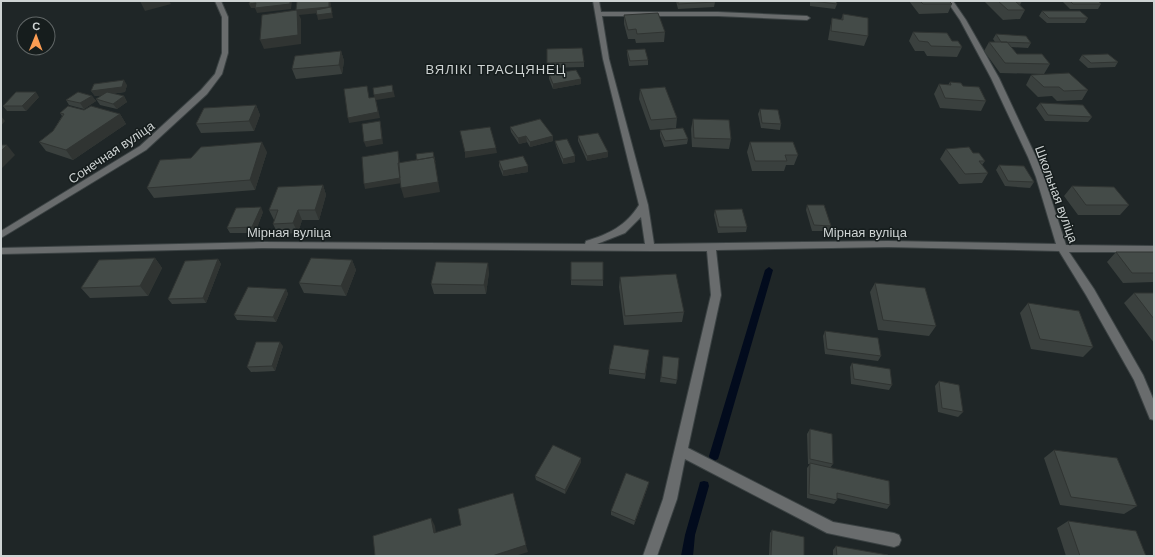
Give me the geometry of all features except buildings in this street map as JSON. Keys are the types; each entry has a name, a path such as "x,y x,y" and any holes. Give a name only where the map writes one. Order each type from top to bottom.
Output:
{"street":[{"name":"Сонечная вуліца","path":"1,235 143,148 204,92 218,74 225,52 224,17 218,1"},
{"path":"596,1 606,59 644,205 650,248"},
{"name":"Школьная вуліца","path":"950,1 963,20 995,78 1032,157 1040,177 1062,248 1090,292 1139,378 1154,415"},
{"path":"598,14 718,14 807,18"},
{"name":"Мірная вуліца","path":"577,246 619,233 635,220 644,205"},
{"name":"Мірная вуліца","path":"1,251 262,245 577,246 650,248 888,244 1154,249"},
{"path":"650,556 670,499 716,295 711,247"},
{"path":"680,450 832,528 894,540"}],"waterway":[{"path":"714,456 769,270"},
{"path":"687,556 690,535 704,486"}],"district":[{"name":"ВЯЛІКІ ТРАСЦЯНЕЦ","path":"496,69"}]}
